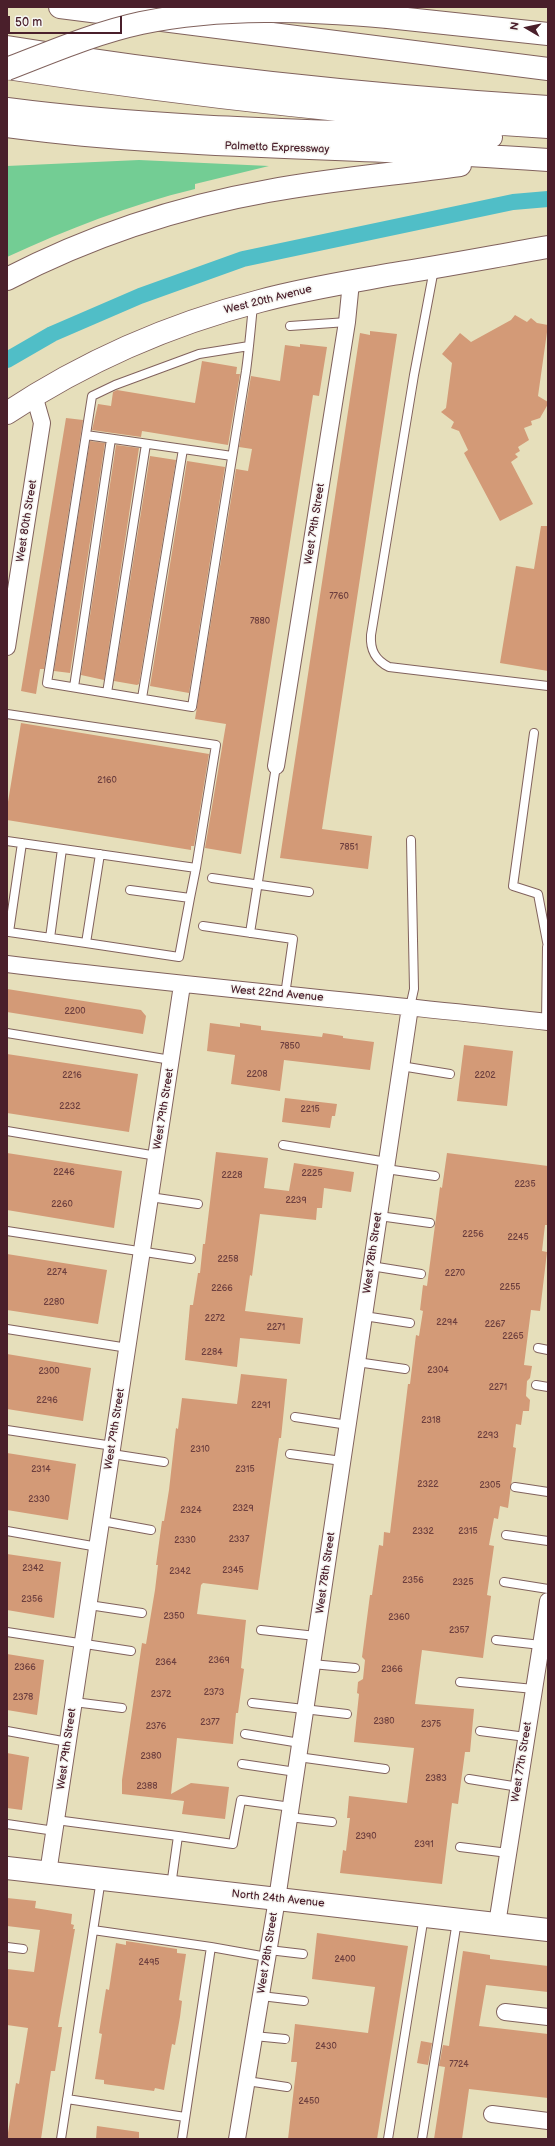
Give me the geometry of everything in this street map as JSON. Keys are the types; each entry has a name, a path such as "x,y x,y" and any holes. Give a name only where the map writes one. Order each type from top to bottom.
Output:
{"main road":[{"path":"60,7 548,69"},
{"path":"7,69 78,41 141,23 210,13 281,10 388,17 548,34"},
{"path":"7,47 257,82 378,94 548,107"},
{"path":"7,69 257,101 376,114 548,127"},
{"path":"7,109 100,119 213,128 548,139"},
{"name":"Palmetto Expressway","path":"7,126 87,135 192,144 548,160"},
{"path":"7,279 101,237 210,203 266,191 323,182 511,158"},
{"name":"West 20th Avenue","path":"7,413 34,396 86,368 151,337 207,316 253,302 351,282 548,247"},
{"name":"North 24th Avenue","path":"7,1868 548,1930"}],"street":[{"name":"West 79th Street","path":"276,766 347,322 351,282"},
{"name":"West 80th Street","path":"7,647 11,593 42,423 34,396"},
{"name":"West 22nd Avenue","path":"7,964 182,985 410,1006 547,1022"},
{"name":"West 79th Street","path":"48,1873 182,985"},
{"name":"West 78th Street","path":"240,2139 247,2081 277,1899 410,1006"},
{"name":"West 77th Street","path":"497,1924 541,1645 546,1629 548,1601"},
{"path":"506,2012 548,2017"},
{"path":"492,2114 548,2121"}],"lane":[{"path":"435,267 414,374 372,627 372,650 382,663 389,667 548,686"},
{"path":"249,346 199,354 114,385 92,396 47,683 192,707 249,346 253,302"},
{"path":"290,326 347,322"},
{"path":"86,435 232,456"},
{"path":"74,687 111,439"},
{"path":"107,693 146,444"},
{"path":"142,698 183,449"},
{"path":"7,714 216,745 196,868 179,957 9,932 22,843"},
{"path":"534,733 513,886 538,894 547,947 547,1022"},
{"path":"250,933 276,766"},
{"path":"410,840 414,989 410,1006"},
{"path":"7,841 196,868"},
{"path":"50,938 62,848"},
{"path":"86,943 100,854"},
{"path":"212,878 310,892"},
{"path":"130,890 190,898"},
{"path":"203,926 293,939 285,995"},
{"path":"7,1033 171,1060"},
{"path":"401,1066 450,1074"},
{"path":"7,1131 157,1156"},
{"path":"283,1145 435,1176"},
{"path":"150,1197 198,1204"},
{"path":"379,1216 430,1223"},
{"path":"7,1231 191,1259"},
{"path":"371,1266 420,1274"},
{"path":"364,1316 410,1323"},
{"path":"7,1330 128,1348"},
{"path":"538,1348 548,1350"},
{"path":"357,1362 405,1369"},
{"path":"536,1385 548,1387"},
{"path":"295,1417 348,1424"},
{"path":"7,1430 112,1450 164,1462"},
{"path":"290,1454 342,1461"},
{"path":"515,1487 548,1492"},
{"path":"102,1522 151,1530"},
{"path":"7,1531 98,1547"},
{"path":"506,1535 548,1541"},
{"path":"504,1582 548,1589"},
{"path":"89,1605 142,1613"},
{"path":"262,1630 316,1636"},
{"path":"7,1632 132,1651"},
{"path":"496,1640 541,1645"},
{"path":"312,1664 355,1668"},
{"path":"460,1682 534,1690"},
{"path":"74,1702 122,1708"},
{"path":"252,1704 347,1714"},
{"path":"7,1731 68,1742"},
{"path":"480,1731 526,1737"},
{"path":"245,1734 298,1758"},
{"path":"242,1764 298,1758 385,1769"},
{"path":"469,1779 519,1786"},
{"path":"7,1824 55,1826 178,1836 233,1844 241,1800 332,1822"},
{"path":"171,1887 178,1836"},
{"path":"460,1847 508,1854"},
{"path":"61,2139 101,1879"},
{"path":"388,2139 425,1915"},
{"path":"422,2139 457,1919"},
{"path":"93,1930 211,1947 268,1953 303,1954"},
{"path":"7,1947 23,1949"},
{"path":"182,2139 211,1947"},
{"path":"261,1996 304,2001"},
{"path":"254,2036 285,2039"},
{"path":"247,2081 287,2087"},
{"path":"67,2099 185,2117"}],"green space":[{"path":"139,160 269,166 195,184 195,189 146,202 99,218 7,257 7,166"}],"building":[{"path":"515,315 527,322 531,318 537,323 548,325 538,396 548,402 548,404 540,418 531,421 532,425 524,428 529,440 518,447 520,451 515,454 518,457 511,462 533,504 500,521 464,453 468,450 459,431 451,428 454,422 441,412 446,408 452,363 442,354 460,333 471,342 511,320"},
{"path":"370,331 397,334 322,829 372,836 368,869 280,858 360,333 370,335"},
{"path":"300,344 327,347 319,396 313,395 241,854 205,848 226,724 195,719 236,469 248,471 252,449 239,447 251,376 280,381 285,345 300,347"},
{"path":"202,361 237,367 236,374 240,374 228,445 142,431 141,437 92,430 98,404 111,406 113,392 117,390 195,403"},
{"path":"66,418 83,420 44,669 40,669 36,694 21,691"},
{"path":"90,441 105,443 70,673 54,671"},
{"path":"116,445 139,448 104,680 81,675"},
{"path":"150,456 176,460 139,684 137,685 114,681"},
{"path":"187,461 225,467 189,693 150,686"},
{"path":"541,526 548,526 548,671 500,663 516,566 534,569"},
{"path":"21,723 209,754 194,846 191,846 191,850 7,820 7,808"},
{"path":"7,989 141,1010 146,1016 143,1034 7,1012"},
{"path":"210,1023 240,1027 240,1023 261,1026 261,1030 322,1037 323,1033 343,1036 343,1038 374,1042 370,1070 284,1060 280,1091 231,1084 235,1055 207,1051"},
{"path":"464,1045 513,1051 507,1106 457,1101"},
{"path":"7,1054 138,1074 129,1132 7,1113"},
{"path":"285,1098 337,1104 335,1116 332,1116 330,1128 282,1122"},
{"path":"216,1152 268,1158 264,1188 289,1191 294,1163 354,1172 351,1192 324,1188 322,1208 317,1208 316,1220 260,1214 252,1276 250,1275 245,1311 303,1318 300,1344 240,1338 237,1367 185,1360 190,1305 193,1305 198,1273 200,1273 203,1244 205,1244"},
{"path":"7,1153 122,1171 114,1228 7,1210"},
{"path":"447,1153 548,1166 548,1225 545,1225 542,1251 547,1252 540,1311 531,1310 524,1365 532,1366 530,1378 527,1381 526,1396 530,1400 529,1411 523,1411 521,1425 516,1424 513,1447 516,1448 508,1508 500,1506 498,1519 494,1518 489,1545 494,1546 487,1595 491,1596 483,1658 422,1650 415,1704 474,1709 470,1752 465,1752 458,1804 452,1803 442,1884 340,1873 343,1850 346,1851 350,1818 347,1818 349,1796 407,1803 414,1748 354,1742 359,1694 357,1693 358,1682 363,1679 365,1660 362,1657 370,1595 372,1595 379,1545 383,1546 384,1532 390,1533 408,1384 410,1384 416,1335 419,1336 423,1311 420,1310 423,1285 427,1286 440,1187 442,1188"},
{"path":"7,1254 107,1270 98,1324 7,1310"},
{"path":"7,1354 91,1368 83,1421 7,1409"},
{"path":"241,1374 287,1379 281,1438 279,1438 258,1590 203,1583 201,1585 197,1614 246,1620 241,1668 244,1669 238,1713 236,1713 233,1744 177,1738 171,1794 191,1783 229,1787 225,1819 182,1814 184,1801 122,1794 122,1780 142,1643 146,1644 155,1590 158,1565 156,1565 162,1521 164,1521 176,1428 178,1429 182,1398 237,1404"},
{"path":"7,1453 76,1464 68,1520 7,1510"},
{"path":"7,1554 61,1562 54,1618 7,1610"},
{"path":"7,1654 44,1660 37,1715 7,1710"},
{"path":"7,1753 29,1757 22,1810 7,1808"},
{"path":"7,1898 36,1901 35,1908 72,1914 71,1924 74,1925 73,1929 75,1929 58,2027 62,2027 55,2071 51,2071 41,2139 7,2139 16,2083 19,2084 28,2028 7,2025 7,1969 34,1972 40,1930 7,1926"},
{"path":"317,1933 408,1946 377,2139 288,2139 297,2062 291,2062 295,2024 368,2033 375,1987 312,1979"},
{"path":"126,1941 177,1949 177,1953 186,1954 179,2000 182,2001 180,2017 175,2045 172,2044 164,2090 155,2088 154,2091 104,2084 104,2080 95,2079 102,2034 99,2033 106,1989 109,1990 116,1943 126,1945"},
{"path":"463,1951 490,1955 490,1959 548,1966 548,1992 486,1985 479,2026 548,2034 548,2098 469,2089 462,2139 434,2139 445,2067 439,2066 443,2045 449,2046"},
{"path":"421,2041 432,2043 428,2065 417,2063"},
{"path":"97,2126 139,2132 139,2139 96,2139"}],"waterway":[{"path":"7,360 52,334 140,296 243,259 513,202 548,199"}]}
